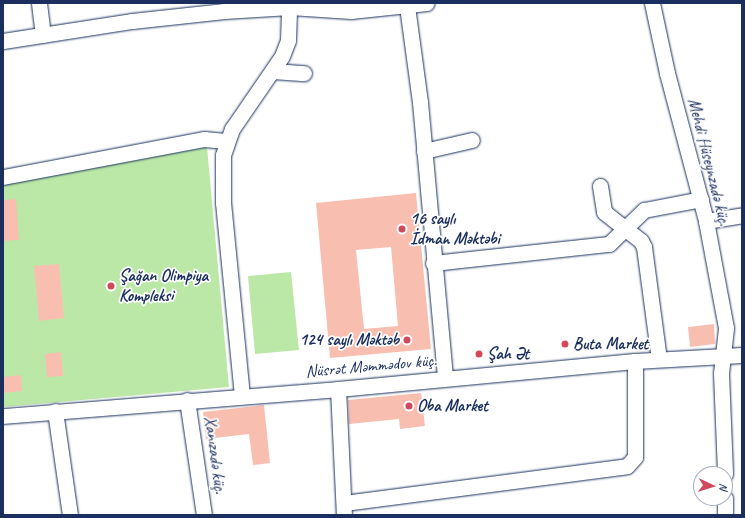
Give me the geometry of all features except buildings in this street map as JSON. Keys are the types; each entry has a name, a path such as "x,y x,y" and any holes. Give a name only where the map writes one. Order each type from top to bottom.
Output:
{"street":[{"path":"39,3 43,35"},
{"path":"3,41 180,16 290,5 351,11 427,3"},
{"name":"Mehdi Hüseynzadə küç.","path":"652,3 667,73 701,199 726,328 721,373 725,466"},
{"path":"242,396 221,171 226,141 273,71 288,40 290,5"},
{"path":"407,6 424,151 433,263 445,378"},
{"path":"273,71 304,73"},
{"path":"3,177 204,139 226,141"},
{"path":"424,151 472,140"},
{"path":"600,186 604,212 641,241 644,247 659,359"},
{"path":"433,263 604,245 616,239 644,210 701,199"},
{"path":"706,221 742,215"},
{"name":"Nüsrət Məmmədov küç.","path":"3,416 338,389 634,361 742,355"},
{"path":"338,389 344,509 627,466 634,457 634,361"},
{"name":"Xanızadə küç.","path":"187,400 204,515"},
{"path":"55,411 70,515"}],"green space":[{"name":"Şağan Olimpiya Kompleksi","path":"207,147 229,387 3,407 3,185"},
{"path":"291,272 299,350 255,354 248,276"}],"place":[{"name":"16 saylı İdman Məktəbi","path":"402,229"},
{"name":"Şağan Olimpiya Kompleksi","path":"111,286"},
{"name":"124 saylı Məktəb","path":"407,340"},
{"name":"Buta Market","path":"565,344"},
{"name":"Şah Ət","path":"479,354"},
{"name":"Oba Market","path":"409,406"}]}
